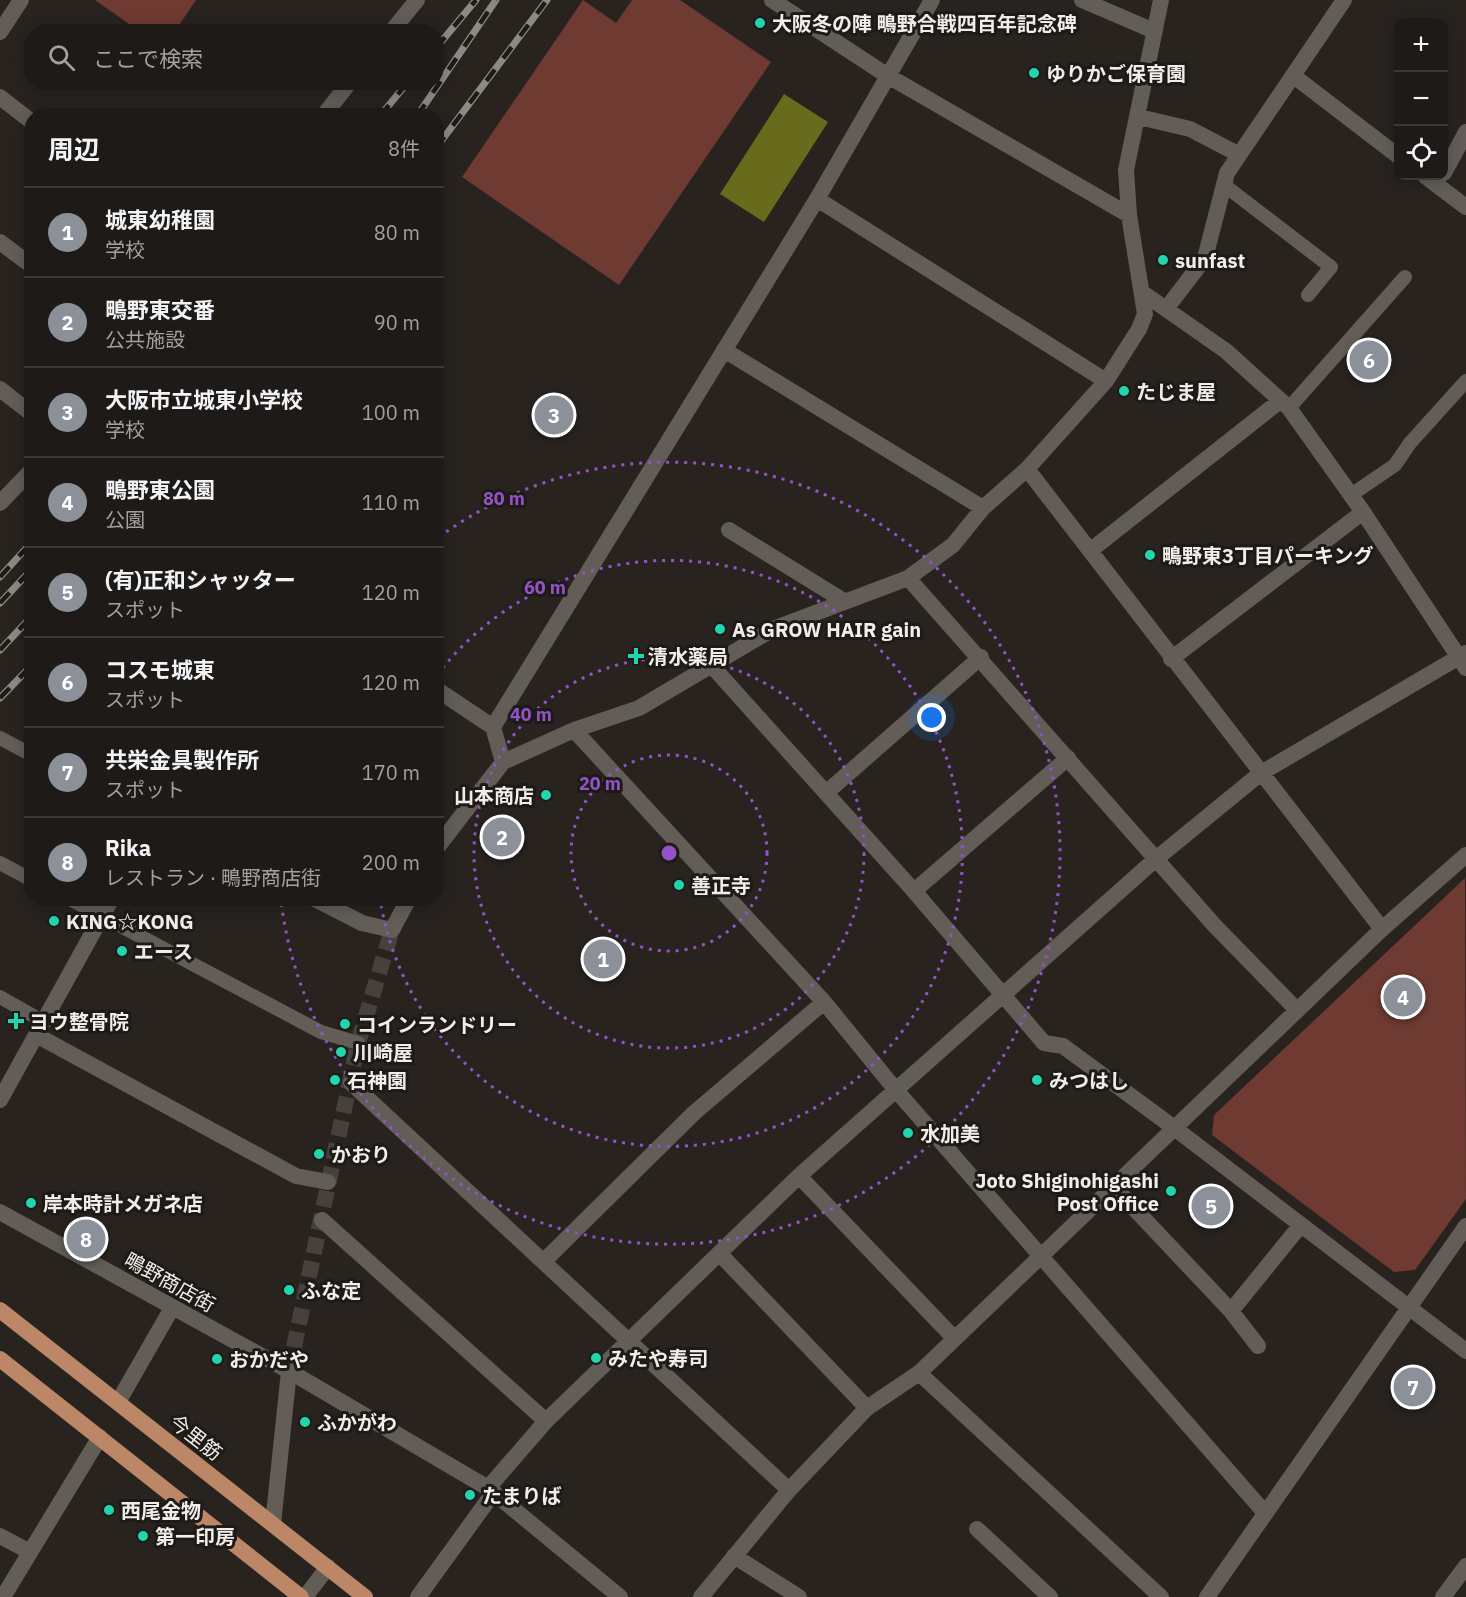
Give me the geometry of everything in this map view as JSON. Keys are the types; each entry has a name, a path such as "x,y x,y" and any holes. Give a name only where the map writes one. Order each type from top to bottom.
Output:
{"main road":[{"name":"今里筋","path":"0,1310 365,1597"},
{"path":"0,1359 301,1597"}],"street":[{"path":"0,32 21,0"},
{"path":"398,24 417,0"},
{"path":"772,0 888,76 1129,214"},
{"path":"493,727 817,199 933,0"},
{"path":"1082,0 1154,32"},
{"path":"444,839 503,762 574,730 639,708 773,629 908,578 953,545 983,508 1027,469 1106,381 1139,329 1145,314 1129,214 1126,170 1139,117 1161,0"},
{"path":"1166,309 1205,258 1227,173 1238,154 1295,77 1344,0"},
{"path":"1295,77 1394,153"},
{"path":"329,108 344,90"},
{"path":"0,97 24,116"},
{"path":"1139,117 1190,129 1238,154"},
{"path":"1448,160 1466,132"},
{"path":"1440,180 1466,207"},
{"path":"817,199 1106,381"},
{"path":"0,242 24,260"},
{"path":"418,1597 491,1490 546,1421 800,1176 896,1089 1157,858 1261,773 1464,660 1363,512 1284,404 1226,351 1143,293"},
{"path":"724,350 983,508"},
{"path":"0,389 24,408"},
{"path":"1090,550 1284,404"},
{"path":"1027,469 1171,659 1382,929"},
{"path":"0,503 24,478"},
{"path":"1171,659 1363,512"},
{"path":"729,530 844,601"},
{"path":"908,578 981,657 1215,926 1297,1010"},
{"path":"827,792 981,657"},
{"path":"712,666 827,792 1044,1042 1063,1046 1173,1127 1466,1352"},
{"path":"444,694 493,727 503,762"},
{"path":"574,730 824,1002 896,1089 1042,1254 1265,1513"},
{"path":"914,891 1068,758"},
{"path":"701,1597 789,1490 867,1408 918,1373 1382,929 1466,855"},
{"path":"0,1100 108,906"},
{"path":"329,906 362,923 392,930 405,906"},
{"path":"544,1261 693,1113 824,1002"},
{"path":"40,1028 296,1176 328,1182"},
{"path":"351,1083 789,1490"},
{"path":"800,1176 954,1338"},
{"path":"1113,1186 1231,1311 1258,1346"},
{"name":"鴫野商店街","path":"0,1212 289,1371 491,1490 620,1597"},
{"path":"322,1220 546,1421"},
{"path":"1231,1311 1300,1226"},
{"path":"1207,1597 1466,1226"},
{"path":"719,1253 867,1408"},
{"path":"118,1402 172,1308"},
{"path":"273,1524 289,1371"},
{"path":"918,1373 1161,1597"},
{"path":"3,1597 99,1437"},
{"path":"977,1529 1050,1597"},
{"path":"0,1536 30,1552"},
{"path":"734,1556 799,1597"},
{"path":"1443,1597 1466,1566"},
{"path":"305,1597 328,1567"}],"lane":[{"path":"1224,185 1331,267 1308,295"},
{"path":"1284,404 1405,277"},
{"path":"1351,495 1395,465 1410,442 1466,381"},
{"path":"0,738 24,751"},
{"path":"0,863 24,876"},
{"path":"83,906 321,1032 358,1043"},
{"path":"0,997 40,1028"}],"shaded area":[{"path":"95,0 196,0 180,24 129,24"},
{"path":"583,0 616,23 632,0 680,0 771,62 619,285 462,177"},
{"path":"784,94 828,122 764,222 720,194"},
{"path":"1465,878 1466,1199 1415,1270 1394,1272 1212,1135 1214,1115"}],"tunnel":[{"path":"289,1371 358,1043 392,930"}],"railway":[{"path":"444,38 476,0"},
{"path":"444,76 496,0"},
{"path":"444,137 547,0"},
{"path":"387,108 401,90"},
{"path":"422,108 435,90"},
{"path":"0,577 24,551"},
{"path":"0,603 24,578"},
{"path":"0,650 24,624"},
{"path":"0,698 24,673"}],"place":[{"name":"大阪冬の陣 鴫野合戦四百年記念碑","path":"760,23"},
{"name":"ゆりかご保育園","path":"1034,73"},
{"name":"sunfast","path":"1163,260"},
{"name":"コスモ城東","path":"1369,360"},
{"name":"たじま屋","path":"1124,391"},
{"name":"大阪市立城東小学校","path":"554,415"},
{"name":"鴫野東3丁目パーキング","path":"1150,555"},
{"name":"As GROW HAIR gain","path":"720,629"},
{"name":"清水薬局","path":"636,656"},
{"name":"山本商店","path":"546,795"},
{"name":"鴫野東交番","path":"502,837"},
{"name":"善正寺","path":"679,885"},
{"name":"KING☆KONG","path":"54,921"},
{"name":"エース","path":"122,951"},
{"name":"城東幼稚園","path":"603,959"},
{"name":"鴫野東公園","path":"1403,997"},
{"name":"ヨウ整骨院","path":"16,1021"},
{"name":"コインランドリー","path":"345,1024"},
{"name":"川崎屋","path":"341,1052"},
{"name":"石神園","path":"335,1080"},
{"name":"みつはし","path":"1037,1080"},
{"name":"水加美","path":"908,1133"},
{"name":"かおり","path":"319,1154"},
{"name":"Joto Shiginohigashi Post Office","path":"1171,1191"},
{"name":"岸本時計メガネ店","path":"31,1203"},
{"name":"(有)正和シャッター","path":"1211,1206"},
{"name":"Rika","path":"86,1239"},
{"name":"ふな定","path":"289,1290"},
{"name":"みたや寿司","path":"596,1358"},
{"name":"おかだや","path":"217,1359"},
{"name":"共栄金具製作所","path":"1413,1387"},
{"name":"ふかがわ","path":"305,1422"},
{"name":"たまりば","path":"470,1495"},
{"name":"西尾金物","path":"109,1510"},
{"name":"第一印房","path":"143,1536"}]}
